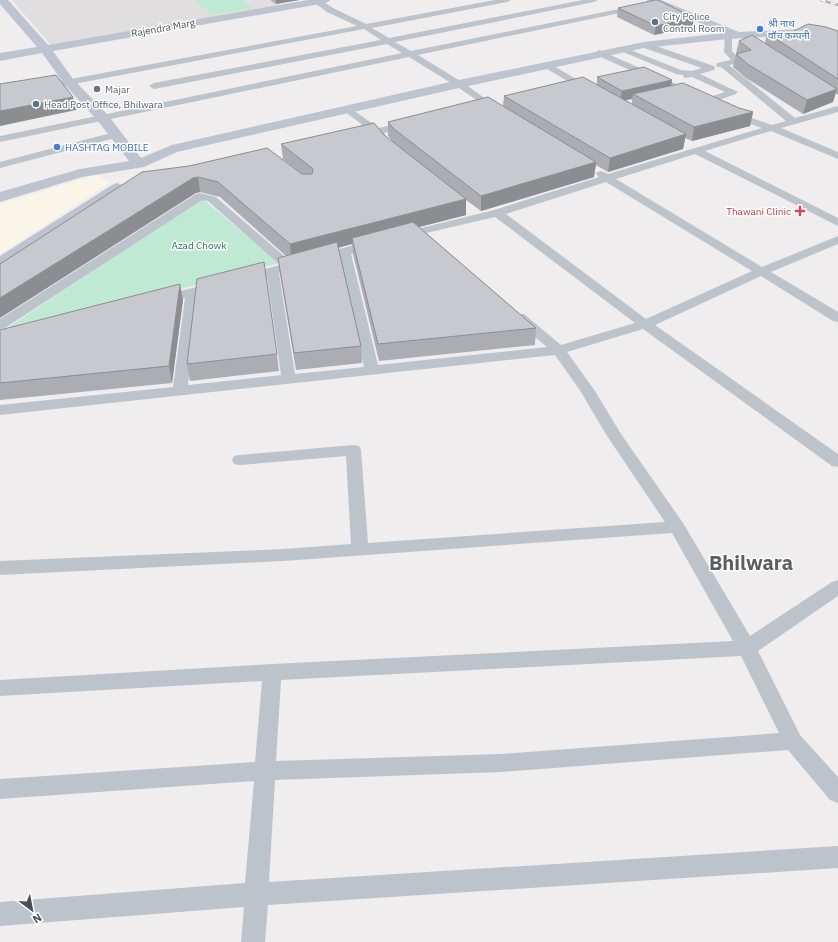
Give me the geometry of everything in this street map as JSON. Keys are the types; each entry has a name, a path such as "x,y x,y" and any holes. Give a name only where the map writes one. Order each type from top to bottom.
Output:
{"street":[{"path":"2,0 46,49 69,82 103,118 139,164"},
{"path":"0,95 507,0"},
{"path":"154,86 594,0"},
{"path":"315,1 330,10 366,27 459,84 488,106 508,118"},
{"name":"Rajendra Marg","path":"0,57 315,1"},
{"path":"0,139 411,55 655,1 751,43"},
{"path":"0,197 80,173 139,164 172,149 620,49 734,35 803,32 838,38"},
{"path":"665,82 737,61 728,52 734,35"},
{"path":"644,45 711,68"},
{"path":"620,49 679,72 692,74 733,92 704,102"},
{"path":"599,53 680,88 682,92 740,119 772,128 838,156"},
{"path":"547,65 600,96"},
{"path":"723,65 793,122"},
{"path":"628,76 643,73"},
{"path":"566,89 596,82"},
{"path":"668,95 682,92"},
{"path":"473,109 503,102"},
{"path":"347,109 377,131 389,146"},
{"path":"441,252 410,234 473,212 497,213 696,150 838,109"},
{"path":"820,114 832,119"},
{"path":"347,139 421,121"},
{"path":"0,165 115,135"},
{"path":"683,143 838,223"},
{"path":"0,263 129,181 139,164"},
{"path":"594,170 838,318"},
{"path":"0,325 200,196 212,199 288,266"},
{"path":"497,213 645,324 838,462"},
{"path":"153,302 388,240"},
{"path":"0,410 559,350 645,324 760,272 838,240"},
{"path":"344,251 372,370"},
{"path":"272,271 289,379"},
{"path":"180,391 192,292"},
{"path":"506,306 559,350 588,391 615,436 677,527 747,648 792,741 838,793"},
{"path":"240,460 353,450 360,550"},
{"path":"0,568 283,555 677,527"},
{"path":"0,688 272,672 747,648 838,587"},
{"path":"253,942 272,672"},
{"path":"0,789 266,771 501,763 792,741"},
{"path":"0,914 257,894 838,857"}],"shaded area":[{"path":"12,0 270,0 278,5 51,45"},
{"path":"96,175 111,182 0,254 0,204"}],"green space":[{"path":"194,0 242,0 253,8 213,15"},
{"name":"Azad Chowk","path":"202,198 279,263 0,337 0,333"}],"building":[{"path":"658,0 694,18 656,26 618,8"},
{"path":"808,24 838,31 838,79 767,33 790,33"},
{"path":"752,35 837,89 807,100 749,65 736,54 751,50 739,41"},
{"path":"644,67 672,80 622,91 597,77"},
{"path":"56,75 73,97 0,111 0,84"},
{"path":"583,77 686,134 610,158 504,96"},
{"path":"683,83 739,108 753,112 694,127 633,94"},
{"path":"488,97 596,162 481,196 394,129 388,122"},
{"path":"374,123 384,135 466,199 290,244 218,182 198,177 193,178 0,298 0,264 142,172 189,166 267,148 302,174 312,174 312,168 281,144"},
{"path":"413,222 536,328 378,344 352,238"},
{"path":"337,242 361,346 294,353 278,258"},
{"path":"264,262 277,354 187,364 197,279"},
{"path":"180,284 169,366 0,383 0,330"}],"railway":[{"path":"821,0 838,5"}],"place":[{"name":"City Police Control Room","path":"655,22"},
{"name":"श्री नाथ वॉच कम्पनी","path":"760,29"},
{"name":"Majar","path":"97,89"},
{"name":"Head Post Office, Bhilwara","path":"36,104"},
{"name":"HASHTAG MOBILE","path":"57,147"},
{"name":"Thawani Clinic","path":"800,211"}],"district":[{"name":"Bhilwara","path":"751,562"}]}
